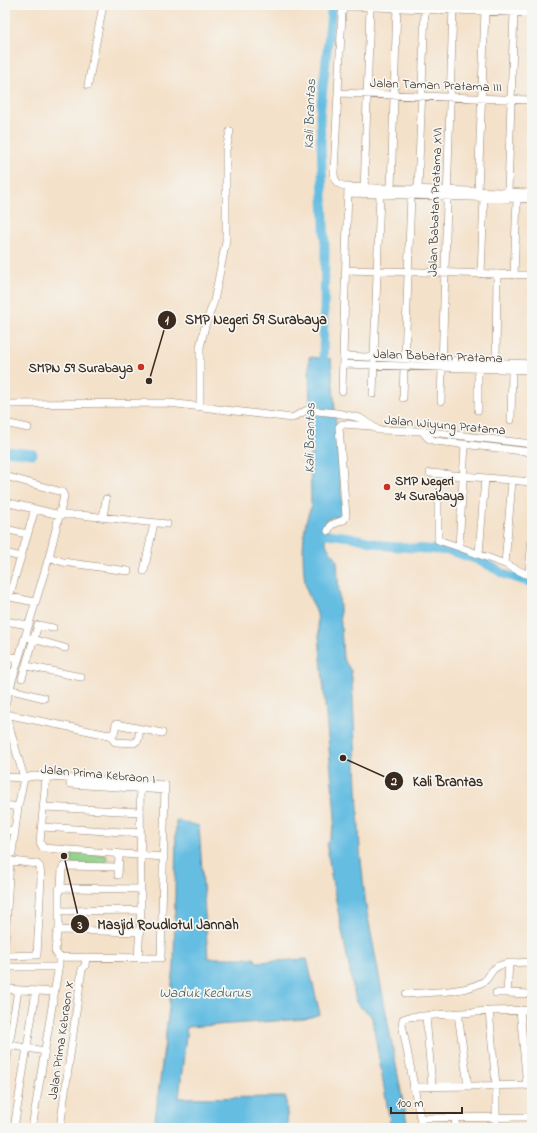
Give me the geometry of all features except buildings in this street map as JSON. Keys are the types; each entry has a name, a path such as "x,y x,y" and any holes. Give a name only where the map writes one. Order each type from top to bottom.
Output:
{"street":[{"path":"88,85 103,5"},
{"path":"523,5 532,5"},
{"path":"532,13 453,8 425,10 397,7 370,8 348,6 343,10 334,176 337,183 348,190 380,194 411,195 478,191 532,193"},
{"path":"391,189 397,7"},
{"path":"364,191 370,8"},
{"name":"Jalan Babatan Pratama XVI","path":"441,401 443,273 453,8"},
{"path":"418,189 425,10"},
{"path":"478,191 485,11"},
{"path":"508,192 514,12"},
{"name":"Jalan Taman Pratama III","path":"338,93 532,100"},
{"path":"5,404 150,402 200,406 200,346 214,301 226,241 226,150 230,131"},
{"path":"364,191 418,189 484,198 532,199"},
{"path":"342,391 348,190"},
{"path":"373,394 380,194"},
{"path":"403,398 411,195"},
{"path":"481,274 484,198"},
{"path":"514,275 517,199"},
{"path":"346,270 532,275"},
{"path":"496,362 497,274"},
{"name":"Jalan Babatan Pratama","path":"343,360 442,363 496,362 532,364"},
{"name":"Jalan Babatan Pratama","path":"442,363 478,368 532,370"},
{"path":"478,368 478,410"},
{"path":"511,420 512,370"},
{"name":"Jalan Wiyung Pratama","path":"200,406 292,418 307,410 337,413 360,418 378,430 422,431 532,444"},
{"path":"5,423 28,428"},
{"path":"328,532 331,525 344,520 346,516 339,427 342,424 371,426"},
{"path":"422,431 428,438 435,441 532,452"},
{"path":"459,547 465,445"},
{"path":"430,472 532,482"},
{"path":"5,476 62,492 64,496 53,559 35,602 28,625 29,638 27,666 22,678"},
{"path":"479,554 485,478"},
{"path":"505,564 512,481"},
{"path":"461,496 438,496 438,540 505,564 526,574 529,573 532,538"},
{"path":"103,517 106,499"},
{"path":"5,502 60,515 103,517 167,524"},
{"path":"35,509 21,557 7,596 35,602"},
{"path":"144,571 154,523"},
{"path":"5,529 27,534"},
{"path":"5,553 21,557"},
{"path":"53,559 128,571"},
{"path":"5,621 28,625"},
{"path":"5,701 13,690 13,672 18,658 29,638 39,624 53,628"},
{"path":"29,638 65,648"},
{"path":"5,656 18,658"},
{"path":"27,666 81,677"},
{"path":"5,671 13,672"},
{"path":"13,690 44,698"},
{"path":"5,942 7,857 12,853 18,807 26,778 8,738 9,714 109,735 114,734 115,724 162,732"},
{"path":"109,735 115,742 134,743 138,740 140,729"},
{"name":"Jalan Prima Kebraon I","path":"5,777 26,778 34,776 46,780 164,787 164,857"},
{"path":"5,967 59,962 138,958 159,959 161,955 164,857 43,848 40,842 46,780"},
{"path":"138,958 141,910 140,786"},
{"path":"5,805 18,807"},
{"path":"44,808 140,812"},
{"path":"42,826 140,833"},
{"path":"5,830 14,831"},
{"path":"118,875 119,854"},
{"path":"5,956 37,955 41,879 39,865 7,857"},
{"path":"32,1128 59,962 55,951 57,933 59,930 59,889 61,888 62,869 64,866 118,867"},
{"path":"61,888 140,889"},
{"path":"59,911 141,910"},
{"path":"59,930 140,932"},
{"name":"Jalan Prima Kebraon X","path":"60,1128 82,969 86,961"},
{"path":"406,994 456,989 475,985 486,980 495,968 509,964 532,962"},
{"path":"507,993 509,964"},
{"path":"5,989 55,992"},
{"path":"5,1070 6,1052 9,1045 18,990"},
{"path":"14,1128 36,991"},
{"path":"496,993 530,994"},
{"path":"413,1087 496,1085 530,1086 520,1010"},
{"path":"422,1128 413,1087 402,1022 403,1019 407,1017 489,1011 532,1010"},
{"path":"489,1011 496,1085 496,1128"},
{"path":"458,1014 468,1086"},
{"path":"426,1016 432,1086"},
{"path":"9,1045 45,1051"},
{"path":"420,1118 532,1117"},
{"path":"455,1128 456,1118"}],"green space":[{"path":"72,852 107,855 106,866 72,864"}],"water":[{"name":"Kali Brantas","path":"309,357 331,359 343,514 327,519 325,526 325,538 328,548 336,557 337,561 343,658 351,671 352,678 360,851 366,907 408,1128 388,1128 390,1122 372,1018 356,1002 331,875 327,845 334,826 335,816 317,614 306,588 303,558 305,525 311,508"},
{"name":"Waduk Kedurus","path":"176,820 199,826 208,958 254,958 257,962 307,959 320,1014 305,1019 187,1027 179,1098 286,1097 288,1128 154,1128 174,967"}],"waterway":[{"name":"Kali Brantas","path":"323,369 325,250 320,115 332,5"},
{"path":"5,451 33,454"},
{"path":"318,533 351,537 387,546 451,551 481,561 506,575 532,583"}],"place":[{"name":"SMPN 59 Surabaya","path":"141,367"},
{"name":"SMP Negeri 59 Surabaya","path":"149,381"},
{"name":"SMP Negeri 34 Surabaya","path":"387,487"},
{"name":"Kali Brantas","path":"343,758"},
{"name":"Masjid Roudlotul Jannah","path":"64,856"}]}
